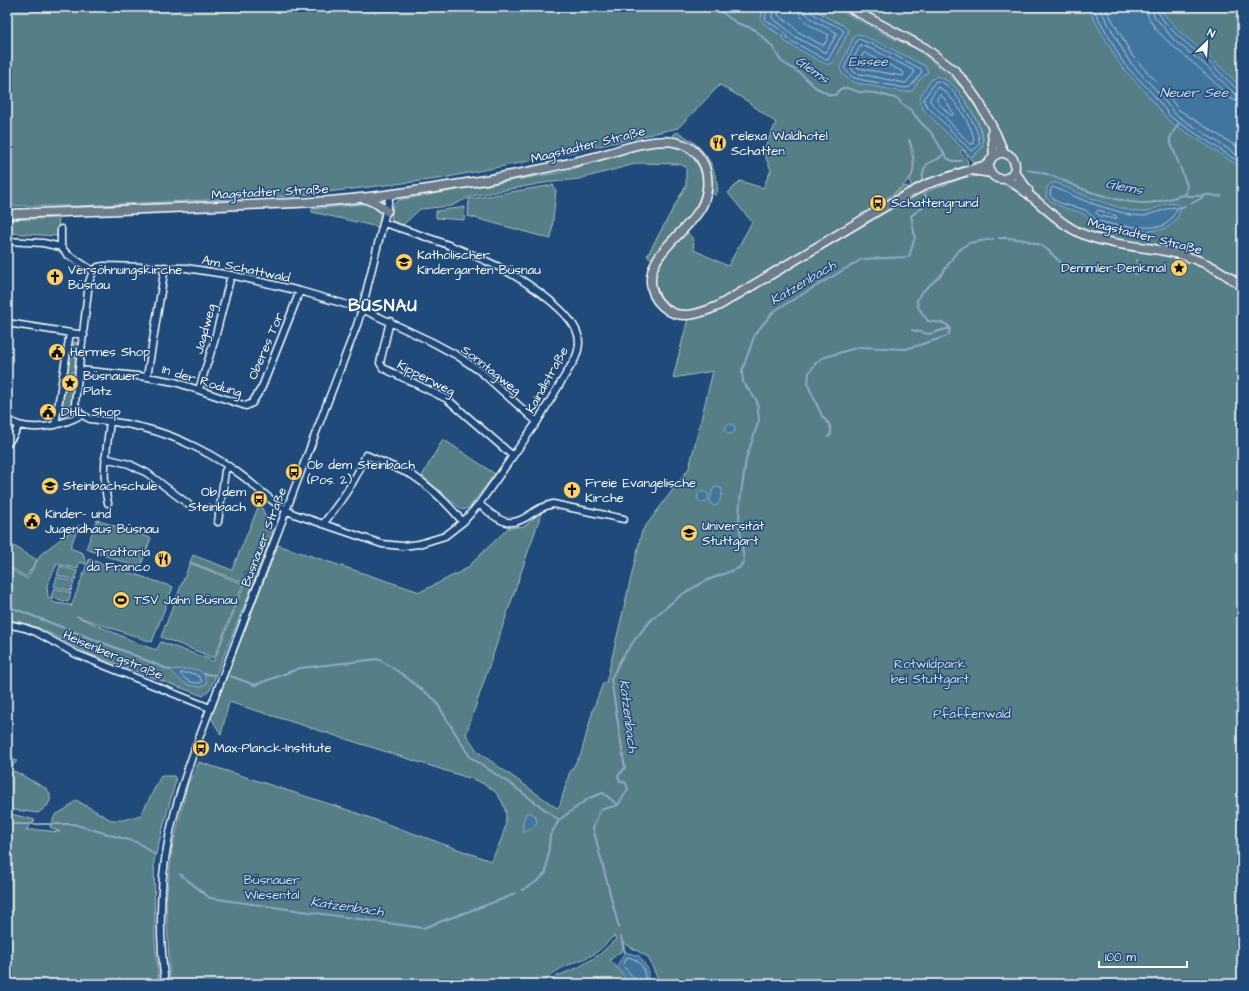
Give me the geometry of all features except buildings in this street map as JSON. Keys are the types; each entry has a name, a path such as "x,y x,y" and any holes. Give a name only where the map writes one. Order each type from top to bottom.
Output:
{"main road":[{"path":"848,7 921,46 944,62 962,79 972,92 986,114 1004,153"},
{"path":"992,129 994,156 989,164 991,173 998,179 1006,179 1014,171 1014,160 1009,155 1004,153 994,156"},
{"name":"Magstadter Straße","path":"7,214 287,204 363,198 390,195 545,169 652,141 668,141 682,145 695,153 705,167 708,183 706,196 697,214 658,258 652,271 651,280 654,295 663,306 677,314 693,314 718,306 884,207 927,184 947,176 989,164"},
{"name":"Magstadter Straße","path":"972,170 991,173"},
{"name":"Magstadter Straße","path":"1014,171 1042,207"},
{"name":"Magstadter Straße","path":"1006,179 1015,184 1059,221 1084,234 1105,241 1164,251 1192,258 1222,273 1242,287"},
{"path":"363,198 376,203 387,211"}],"street":[{"name":"Büsnauer Straße","path":"165,984 161,924 164,878 168,838 182,782 362,309 390,195"},
{"name":"Kaindlstraße","path":"286,510 382,544 402,546 419,544 445,536 463,522 479,504 536,422 577,354 578,335 567,318 540,292 486,260 458,248 384,223"},
{"path":"61,229 61,247"},
{"path":"7,241 43,243 61,247 68,254 93,271 90,277 75,403 77,410 81,415 90,419 110,421 145,428 188,444 245,478 262,493 286,510"},
{"name":"Am Schattwald","path":"93,271 98,267 104,266 193,269 230,275 300,291 362,309"},
{"path":"147,376 164,267"},
{"name":"Jagdweg","path":"199,389 214,342 230,275"},
{"name":"Oberes Tor","path":"246,406 252,403 262,387 300,291"},
{"name":"Sonntagweg","path":"362,309 390,321 458,356 481,372 536,422"},
{"name":"Kipperweg","path":"390,321 380,363 383,368 446,399 513,456"},
{"path":"7,323 84,335"},
{"path":"55,425 70,333"},
{"name":"In der Rodung","path":"79,370 147,376 175,382 246,406"},
{"path":"7,420 19,425 37,427 55,425 70,421 81,415"},
{"path":"108,503 104,489 105,458 110,421"},
{"path":"7,444 19,425"},
{"path":"323,524 344,498 360,470 366,455 418,479 450,506 463,522"},
{"path":"105,458 129,464 148,473 188,504"},
{"path":"218,522 225,471 228,467"},
{"path":"479,504 497,518 513,523 523,520 544,506 553,504 624,519"},
{"name":"Heisenbergstraße","path":"7,624 36,632 76,654 210,708"}],"green space":[{"name":"Rotwildpark bei Stuttgart","path":"7,7 764,7 761,19 765,24 805,48 833,61 848,33 843,25 828,18 811,7 834,7 892,38 916,48 965,91 982,117 991,114 971,83 951,63 926,45 857,7 1242,7 1242,984 660,984 648,957 622,942 623,950 610,960 631,984 548,984 557,976 579,967 599,955 616,939 614,936 595,953 554,973 544,984 170,984 166,901 172,849 188,783 199,762 345,809 491,861 503,834 506,816 500,798 492,789 478,781 229,702 221,735 211,717 278,545 420,592 466,569 508,528 525,526 542,511 466,734 478,752 557,808 560,805 569,774 581,754 593,710 603,683 606,683 642,531 689,468 713,371 673,378 688,318 722,309 912,197 963,178 979,176 978,164 973,162 963,151 964,150 971,157 979,151 983,140 982,132 974,116 964,99 954,87 943,78 931,80 921,98 924,110 963,149 960,152 968,161 966,167 962,168 964,166 911,186 909,180 912,176 913,171 912,175 902,187 886,199 883,198 875,205 873,210 717,303 690,311 674,308 662,299 658,293 655,278 659,264 670,249 687,232 693,239 694,250 728,266 752,222 728,193 740,181 763,188 771,170 763,151 776,123 747,101 720,85 678,128 565,154 438,179 293,196 78,206 7,206","holes":["855,35 925,66 928,72 919,80 912,91 856,83 844,75 840,67","909,139 914,160 913,171 912,155"]},
{"path":"675,133 678,133 692,141 706,155 712,166 718,187 716,195 712,193 711,177 707,163 699,151 693,146 686,141 673,137"},
{"path":"659,145 675,147 685,151 693,158 702,175 702,189 698,202 691,215 672,239 653,259 647,256 686,185 686,167 679,164 639,163 579,179 544,183 472,196 451,206 420,209 403,225 394,223 391,219 393,205 399,200 562,172 648,146"},
{"path":"553,185 556,191 551,239 468,216 469,199"},
{"path":"908,186 909,188 888,201 887,200 903,187"},
{"path":"370,204 380,210 378,227 312,212 312,209"},
{"path":"465,207 464,220 436,218 436,211"},
{"path":"59,218 57,236 7,233 7,220"},
{"path":"75,341 75,345 77,342 74,372 70,373 67,370 71,348"},
{"path":"69,379 73,382 71,412 69,415 61,418 59,416 64,382"},
{"path":"443,439 495,474 469,508 462,510 422,476"},
{"path":"260,503 273,534 210,690 203,696 87,653 42,629 21,622 7,620 7,567 27,579 41,554 79,525 70,548 83,553 86,564 79,562 78,569 57,564 47,585 48,597 55,603 71,605 71,607 89,559 173,587 152,642 76,616 156,650 161,642 214,661 245,583 190,562 193,555 232,570"},
{"name":"TSV Jahn Büsnau","path":"97,520 151,538 140,568 86,549"},
{"path":"9,543 37,560 26,577 7,565 7,546"},
{"name":"TSV Jahn Büsnau","path":"190,563 243,584 214,658 161,637"},
{"path":"60,566 77,571 75,580 57,575"},
{"path":"57,577 74,582 71,591 54,586"},
{"path":"54,588 71,593 68,602 51,597"},
{"path":"12,759 17,761 7,773 7,761 10,763"},
{"path":"14,771 47,789 50,794 50,801 47,806 38,813 7,809 7,777"},
{"path":"161,776 174,776 176,780 154,861 155,941 159,984 7,984 7,813 35,820 26,830 60,832 50,827 55,815 66,809 76,800 111,820 123,820 141,815"}],"water":[{"path":"764,7 811,7 828,18 843,25 848,30 848,33 833,61 830,64 825,64 784,41 782,36 763,23 761,19"},
{"name":"Neuer See","path":"1089,7 1160,7 1161,11 1182,34 1209,56 1242,88 1242,168 1169,121 1148,95 1121,66 1091,14"},
{"name":"Eissee","path":"859,34 925,66 928,72 919,80 912,91 904,92 856,83 843,75 840,67 855,35"},
{"path":"936,76 946,80 955,87 974,115 978,124 983,140 982,146 979,151 971,157 924,110 920,103 920,98 923,91"},
{"path":"1052,183 1057,183 1093,199 1132,211 1148,211 1162,205 1172,203 1181,207 1175,221 1163,229 1139,231 1110,228 1094,223 1082,213 1054,203 1046,197 1047,187"},
{"path":"728,424 732,424 734,425 734,433 728,434 725,431 725,427"},
{"path":"716,487 721,488 722,495 715,506 711,504 710,500 713,489"},
{"path":"703,491 707,493 709,497 707,501 703,503 699,501 697,497 699,493"},
{"path":"170,670 199,670 203,674 207,683 202,687 192,686 177,678"},
{"path":"526,813 532,813 536,817 537,822 531,829 523,832 523,822"},
{"path":"625,952 639,956 648,969 648,977 651,984 634,984 617,966"}],"waterway":[{"name":"Glems","path":"714,7 737,23 754,29 772,46 781,61 801,74 815,87 830,95 835,95 840,89 846,88 860,92 876,93 898,99 902,104 911,110 921,123 931,132 947,158 953,161 961,161"},
{"path":"1178,124 1170,138 1170,141 1187,185 1186,193 1184,195"},
{"name":"Katzenbach","path":"922,180 923,172 928,163 938,159 944,153"},
{"name":"Glems","path":"1027,170 1050,175 1085,190 1120,200 1152,203 1184,195 1221,196"},
{"name":"Katzenbach","path":"522,890 536,882 546,873 550,836 559,820 589,798 603,793 618,805 628,789 626,783 620,781 618,776 625,768 611,679 621,659 652,619 681,595 705,581 739,568 744,561 739,521 740,501 746,459 759,420 757,401 743,382 742,371 755,334 774,311 862,259 909,257 915,237 911,216 925,205 927,199 924,192"},
{"path":"1191,204 1205,196"},
{"path":"1178,208 1185,206"},
{"path":"999,238 1025,240 1040,245 1048,250 1063,265 1070,267 1081,266 1128,270 1137,275"},
{"path":"828,437 831,434 831,429 829,424 822,416 808,385 809,373 815,364 822,358 861,347 906,349 945,337 949,334 950,328 943,323 928,321 918,307 917,300 920,294 942,274 955,254 962,248 969,243 993,239"},
{"path":"1137,260 1137,270"},
{"path":"912,330 929,334 950,328"},
{"path":"7,606 170,670"},
{"path":"230,676 255,685 300,668 378,659 402,674 435,700 470,757 512,785 559,820"},
{"path":"204,674 215,675"},
{"path":"618,805 600,810 593,828 619,928"},
{"name":"Katzenbach","path":"7,824 73,824 139,843 154,854"},
{"name":"Katzenbach","path":"180,874 210,898 423,928 508,897 515,893"},
{"path":"621,937 625,952"}],"place":[{"name":"relexa Waldhotel Schatten","path":"718,143"},
{"name":"Schattengrund","path":"878,203"},
{"name":"Katholischer Kindergarten Büsnau","path":"404,262"},
{"name":"Demmler-Denkmal","path":"1179,268"},
{"name":"Versöhnungskirche Büsnau","path":"55,277"},
{"name":"Hermes Shop","path":"57,352"},
{"name":"Büsnauer Platz","path":"70,383"},
{"name":"DHL Shop","path":"48,412"},
{"name":"Ob dem Steinbach (Pos. 2)","path":"294,472"},
{"name":"Steinbachschule","path":"50,486"},
{"name":"Freie Evangelische Kirche","path":"572,490"},
{"name":"Ob dem Steinbach","path":"259,499"},
{"name":"Kinder- und Jugendhaus Büsnau","path":"32,521"},
{"name":"Universität Stuttgart","path":"689,533"},
{"name":"Trattoria da Franco","path":"163,559"},
{"name":"TSV Jahn Büsnau","path":"121,600"},
{"name":"Max-Planck-Institute","path":"201,748"}],"district":[{"name":"BÜSNAU","path":"383,306"}],"park label":[{"name":"Pfaffenwald","path":"972,714"},
{"name":"Büsnauer Wiesental","path":"272,888"}]}
